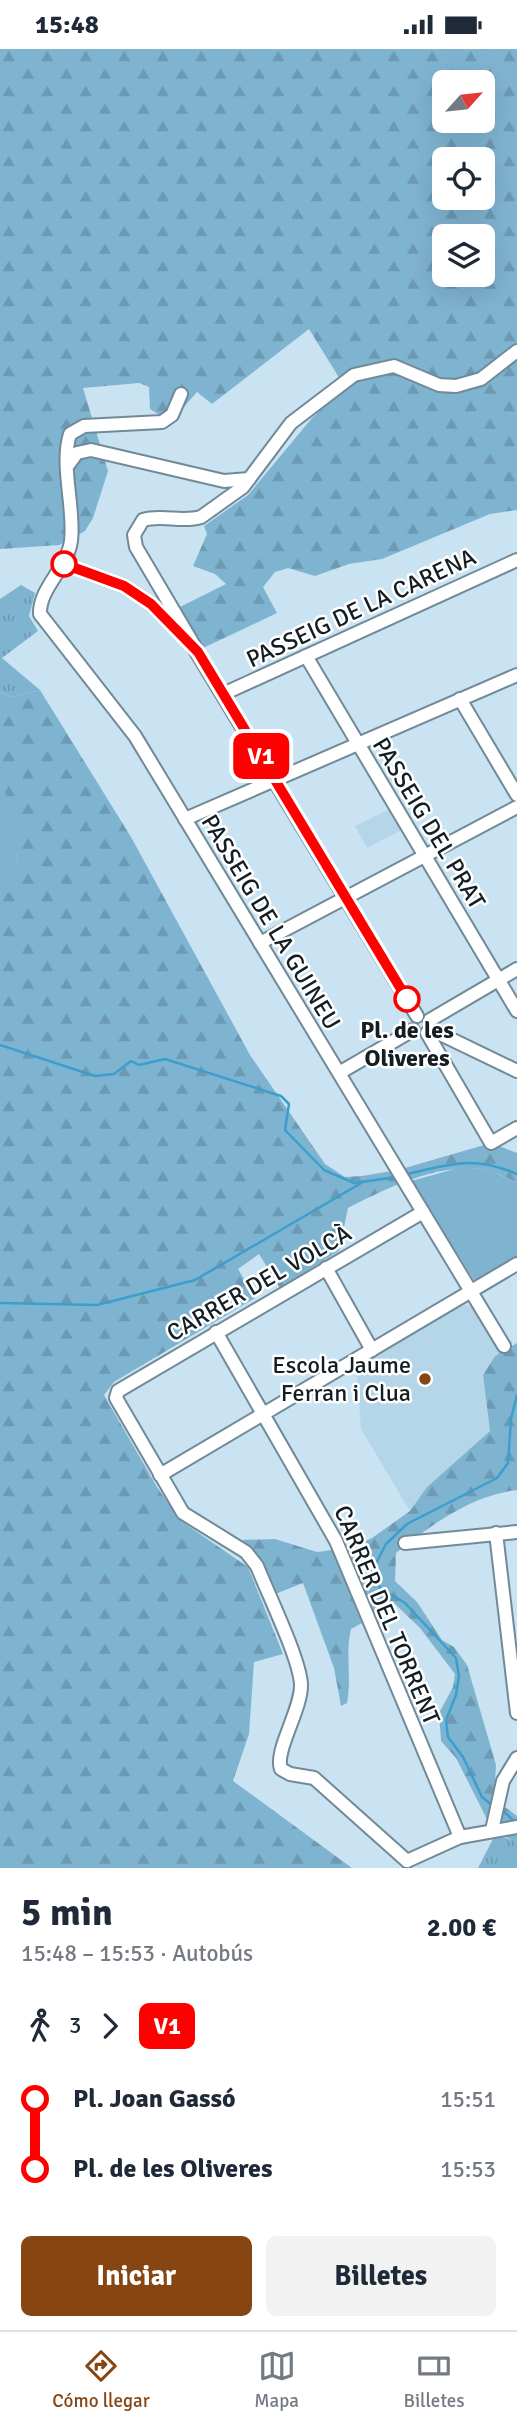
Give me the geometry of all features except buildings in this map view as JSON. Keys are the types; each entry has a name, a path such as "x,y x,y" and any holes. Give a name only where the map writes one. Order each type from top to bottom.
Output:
{"street":[{"path":"517,351 481,379 456,387 439,385 394,366 354,376 282,432 249,479 201,517 192,520 152,517 143,520 134,535 136,547 346,899 426,1024 491,1143 517,1128"},
{"path":"181,394 172,415 162,422 73,430 68,439 71,540 64,564 124,586 151,604 198,652"},
{"path":"69,464 76,453 91,450 224,481 249,479"},
{"name":"PASSEIG DE LA GUINEU","path":"64,564 39,603 40,614 135,736 505,1346"},
{"name":"PASSEIG DE LA CARENA","path":"223,694 515,565"},
{"name":"PASSEIG DEL PRAT","path":"306,656 517,1011"},
{"path":"185,819 517,675"},
{"path":"460,699 517,795"},
{"path":"260,943 517,807"},
{"path":"339,1073 413,1030 421,1034 426,1024 517,969"},
{"path":"426,1024 517,1072"},
{"name":"CARRER DEL VOLCÀ","path":"160,1475 116,1398 118,1391 423,1212"},
{"path":"515,1827 460,1837 406,1864 314,1778 290,1774 281,1769 280,1758 297,1710 301,1685 296,1665 257,1566 246,1552 183,1513 160,1475 517,1264"},
{"path":"326,1268 372,1350"},
{"name":"CARRER DEL TORRENT","path":"216,1332 336,1541 460,1837"},
{"path":"405,1543 517,1532"},
{"path":"496,1533 517,1713"},
{"path":"492,1830 505,1775 517,1758"}],"shaded area":[{"path":"392,808 404,829 367,848 355,826"},
{"name":"Escola Jaume Ferran i Clua","path":"462,1304 475,1308 502,1352 495,1356 483,1375 490,1431 427,1487 410,1511 361,1429 356,1366"}],"green space":[{"path":"0,49 517,49 517,510 490,514 382,559 349,564 315,576 288,568 275,572 263,587 277,613 201,649 174,610 226,584 215,574 193,566 207,534 204,526 248,495 312,418 341,391 338,376 309,329 212,404 197,392 177,415 161,416 150,409 149,387 139,383 83,388 108,471 93,518 85,531 59,545 0,549"},
{"path":"21,585 35,593 29,616 38,631 2,658 40,690 12,697 0,692 0,599"},
{"path":"40,690 131,837 250,1055 325,1164 345,1177 398,1170 491,1143 517,1153 517,1183 487,1170 451,1170 415,1178 348,1208 339,1251 280,1288 259,1254 238,1269 255,1298 114,1382 104,1395 157,1487 181,1521 248,1567 283,1654 254,1662 249,1734 233,1781 352,1868 0,1868 0,893 9,893 17,860 14,829 0,783 0,692 12,697"},
{"path":"0,783 10,805 16,838 16,871 9,893 0,893"},
{"path":"462,1167 490,1170 517,1183 517,1258 475,1282 411,1181"},
{"path":"517,1343 517,1490 500,1493 468,1505 423,1532 396,1553 395,1581 417,1602 442,1640 454,1647 467,1665 496,1765 494,1799 517,1816 517,1846 510,1838 495,1835 456,1758 441,1741 439,1713 453,1687 455,1674 420,1628 394,1603 374,1615 347,1550 372,1538 410,1511 427,1487 490,1431 483,1375 495,1356"},
{"path":"275,1539 317,1552 332,1550 362,1623 351,1629 347,1703 341,1706 334,1668 303,1583 275,1594 264,1564 242,1540"},
{"path":"495,1835 514,1840 517,1846 517,1868 478,1868"}],"waterway":[{"path":"0,1045 95,1076 114,1074 131,1061 139,1065 165,1059 281,1096 289,1104 285,1130 324,1170 354,1183 397,1177"},
{"path":"407,1174 462,1163 488,1165 517,1174"},
{"path":"0,1303 97,1305 195,1280 363,1182"},
{"path":"493,1806 482,1797 463,1757 448,1737 446,1720 456,1695 459,1676 456,1658 405,1603 380,1588 372,1571 386,1544 407,1524 497,1478 508,1463 511,1419 517,1395"},
{"path":"502,1810 515,1822"}],"bus line":[{"name":"V1","path":"64,564 124,586 151,604 198,652 407,999"}],"place":[{"name":"Pl. de les Oliveres","path":"407,999"},
{"name":"Escola Jaume Ferran i Clua","path":"425,1379"}]}
